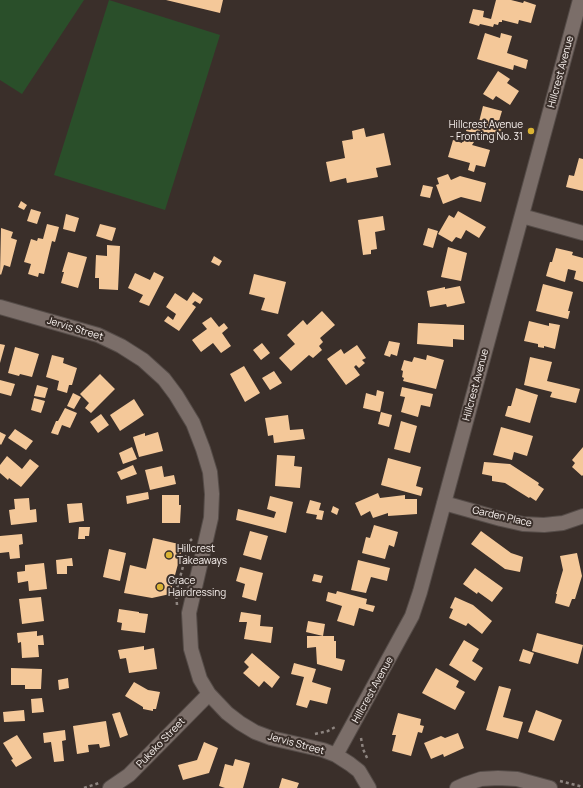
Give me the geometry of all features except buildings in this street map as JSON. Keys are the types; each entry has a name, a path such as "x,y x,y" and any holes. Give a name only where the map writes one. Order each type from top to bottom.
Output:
{"street":[{"name":"Hillcrest Avenue","path":"336,755 412,616 420,592 580,0"},
{"path":"522,216 583,233"},
{"name":"Jervis Street","path":"0,307 98,335 121,346 143,360 164,379 180,400 190,417 204,449 210,472 211,518 189,613 192,654 200,679 209,694 227,713 240,723 255,732 271,738 323,750 336,755 359,771 369,788"},
{"name":"Garden Place","path":"444,503 501,519 523,524 544,526 563,523 583,516"},
{"name":"Pukeko Street","path":"110,788 129,775 209,694"},
{"path":"457,788 481,779 498,778 517,779 550,788"}],"path":[{"path":"178,609 176,592 190,541 194,537"},
{"path":"313,735 328,731 343,721"}],"green space":[{"path":"0,0 84,0 22,94 0,80"},
{"path":"109,0 220,35 165,210 54,175"}],"place":[{"name":"Hillcrest Avenue - Fronting No. 31","path":"531,131"},
{"name":"Hillcrest Takeaways","path":"169,555"},
{"name":"Grace Hairdressing","path":"160,587"}]}
